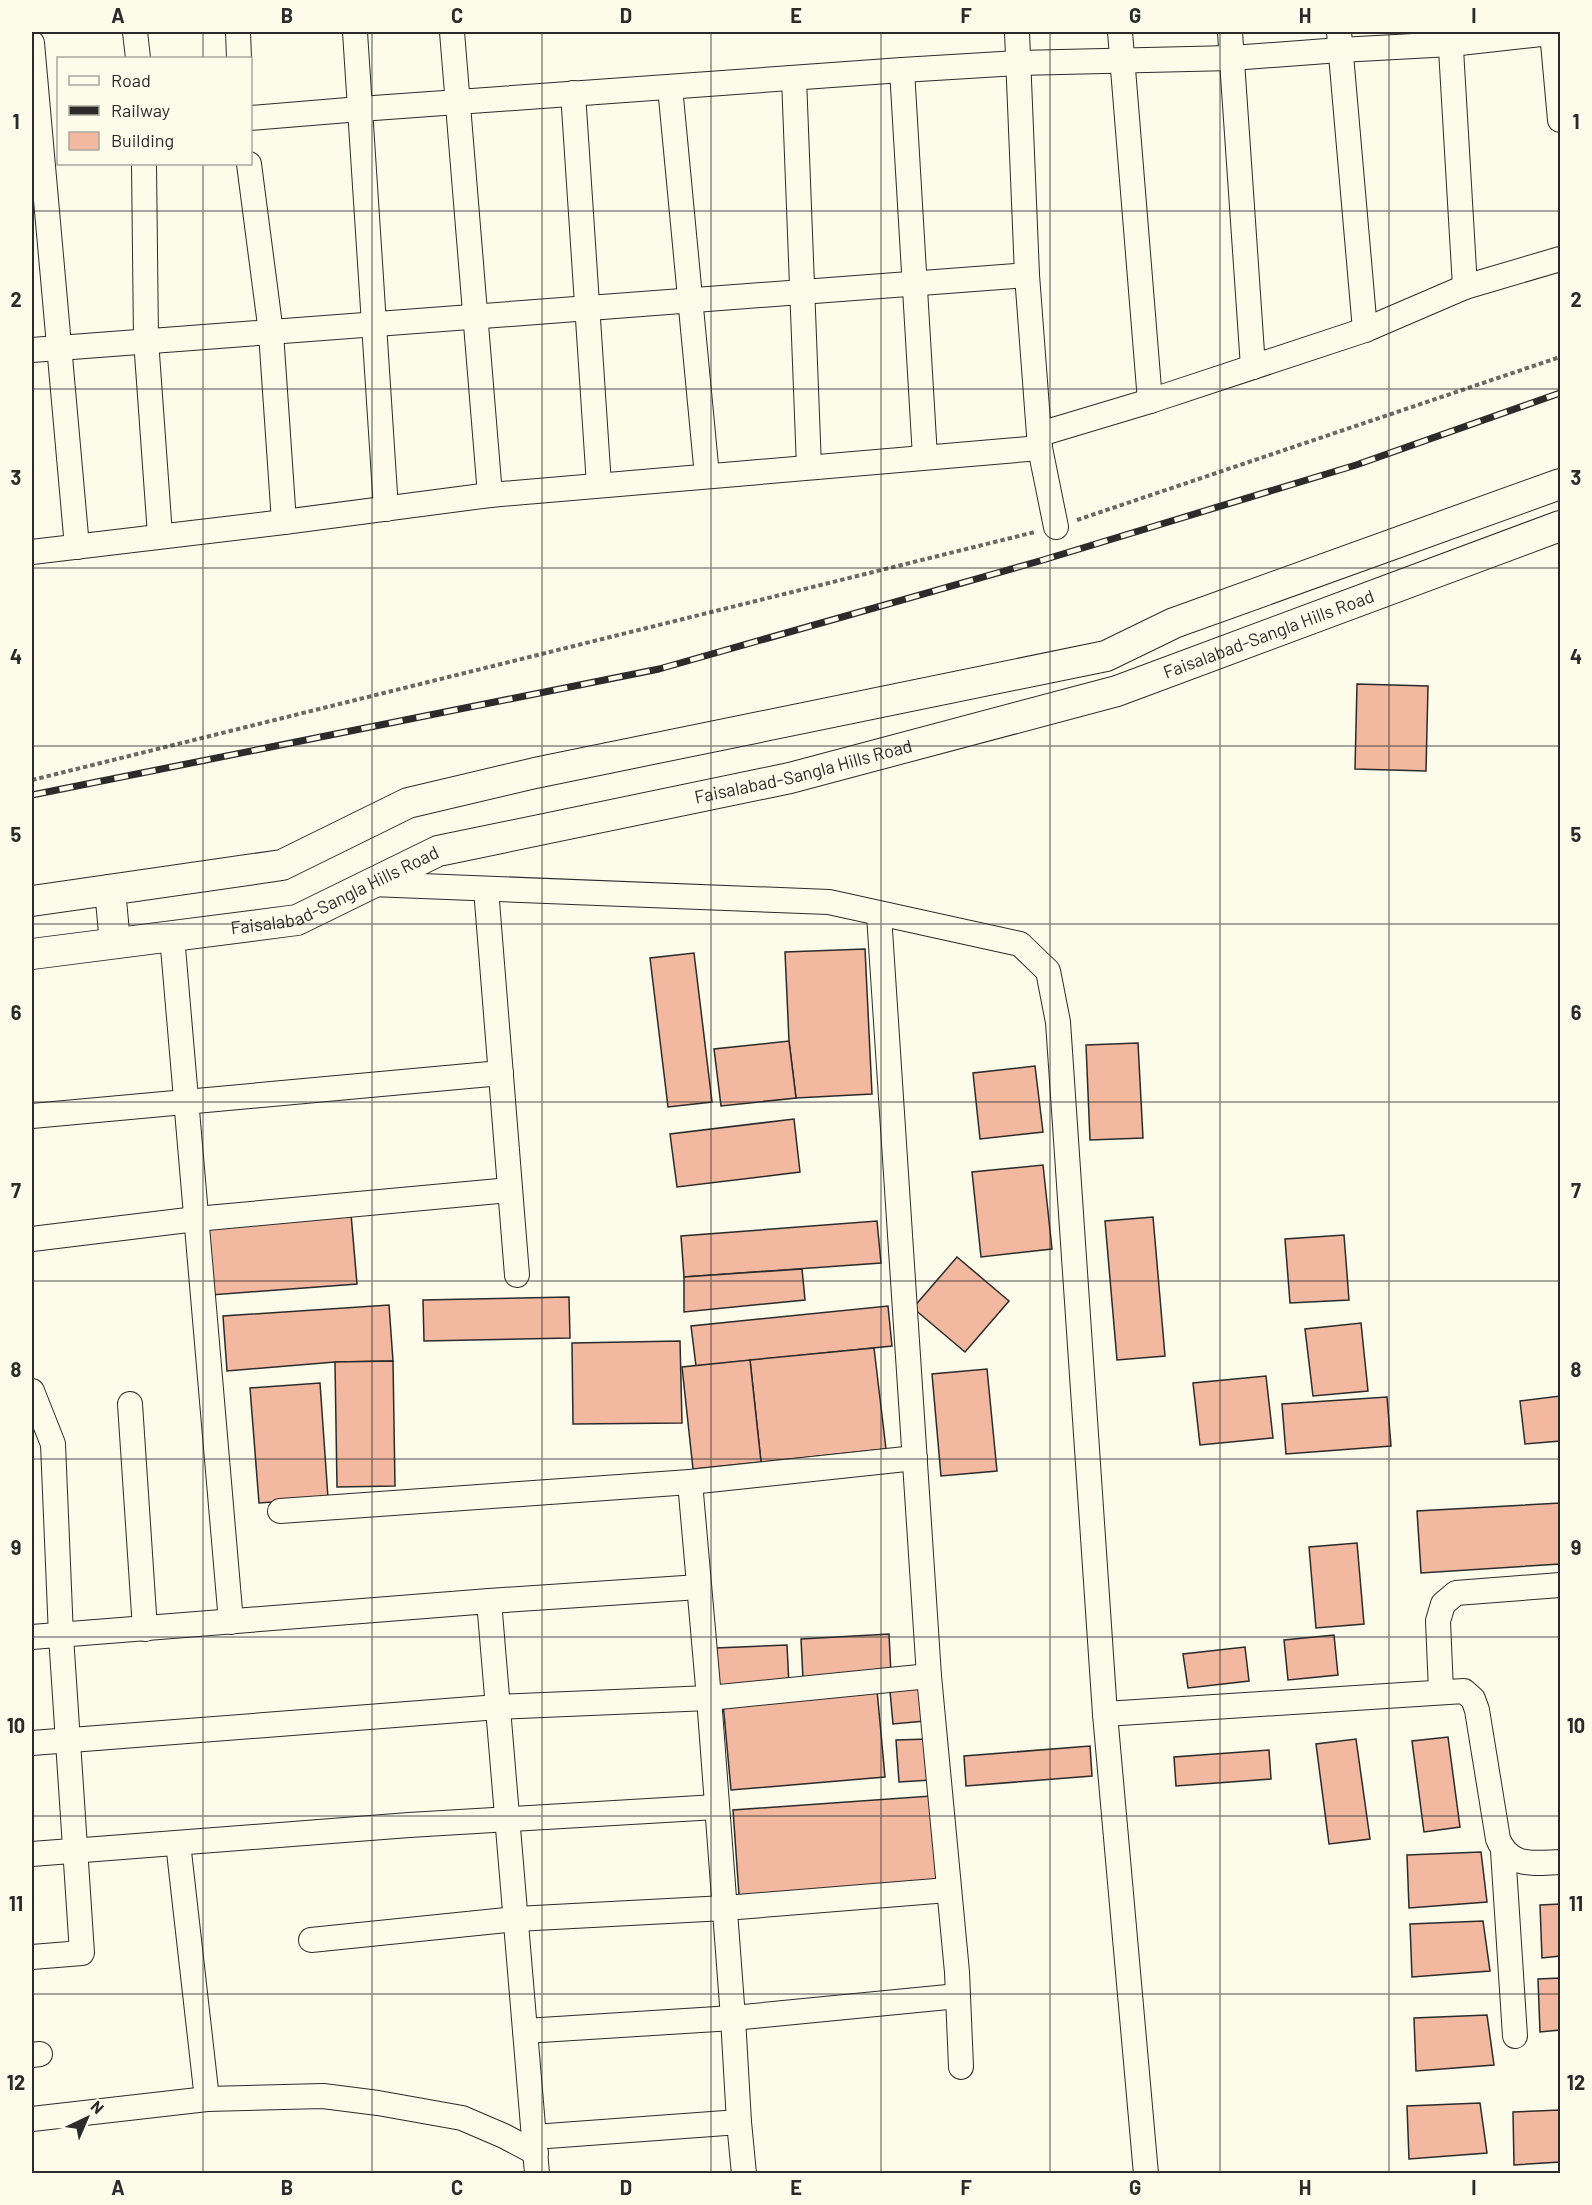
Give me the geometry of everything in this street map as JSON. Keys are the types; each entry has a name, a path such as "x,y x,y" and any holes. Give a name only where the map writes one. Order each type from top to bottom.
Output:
{"main road":[{"path":"32,901 282,865 408,802 535,773 1106,656 1174,623 1560,484"},
{"name":"Faisalabad-Sangla Hills Road","path":"32,954 297,920 438,851 790,778 1117,691 1560,526"},
{"path":"110,890 115,943"}],"street":[{"path":"135,32 138,57"},
{"path":"238,32 239,57"},
{"path":"355,32 386,509"},
{"path":"452,32 490,495"},
{"path":"1017,32 1027,275 1040,441 1056,527"},
{"path":"1120,32 1150,401"},
{"path":"1230,32 1253,367"},
{"path":"252,118 902,70 1018,63 1232,58 1339,40 1450,38 1555,32 1560,120"},
{"path":"1450,38 1465,287"},
{"path":"1339,40 1365,330"},
{"path":"32,43 43,131 77,547"},
{"path":"902,70 925,458"},
{"path":"794,78 809,467"},
{"path":"670,87 707,476"},
{"path":"573,93 599,485"},
{"path":"144,165 146,340 160,535"},
{"path":"249,165 271,333 284,522"},
{"path":"32,552 490,495 925,458 1040,441 1150,401 1365,330 1465,287 1560,259"},
{"path":"32,350 1027,275"},
{"path":"371,884 829,902 879,915 1020,944 1048,971 1058,1022 1101,1638 1104,1714 1146,2174"},
{"path":"486,888 517,1275"},
{"path":"879,915 929,1676 958,1996 961,2067"},
{"path":"172,936 231,1622"},
{"path":"32,1116 501,1073"},
{"path":"32,1239 196,1219 510,1190"},
{"path":"32,1392 53,1444 61,1636 82,1953 32,1957"},
{"path":"130,1404 145,1629"},
{"path":"280,1511 690,1482 915,1458"},
{"path":"690,1482 734,2018 744,2174"},
{"path":"1441,1691 1438,1621 1443,1604 1456,1593 1560,1585"},
{"path":"32,1637 699,1587"},
{"path":"489,1601 536,2155"},
{"path":"32,1743 498,1707 709,1698 929,1676"},
{"path":"1104,1714 1464,1691 1473,1699 1477,1710 1498,1839 1503,1851 1515,2036"},
{"path":"32,1854 409,1825 716,1807"},
{"path":"178,1843 207,2099"},
{"path":"1503,1851 1515,1860 1533,1863 1560,1862"},
{"path":"311,1940 516,1919 725,1908 948,1890"},
{"path":"525,2031 734,2018 958,1996"},
{"path":"32,2119 207,2099 323,2096 462,2118 504,2136 536,2155 739,2122"}],"path":[{"path":"32,780 1056,527 1560,357"}],"building":[{"path":"1357,684 1428,686 1426,771 1355,769"},
{"path":"865,949 872,1094 796,1098 789,1041 785,952"},
{"path":"694,953 712,1102 668,1107 650,958"},
{"path":"789,1041 796,1098 721,1106 714,1049"},
{"path":"1138,1043 1143,1138 1090,1140 1086,1045"},
{"path":"1035,1066 1043,1132 980,1139 973,1073"},
{"path":"794,1119 800,1172 677,1187 670,1134"},
{"path":"1043,1165 1052,1249 981,1257 972,1172"},
{"path":"351,1214 357,1284 211,1295 205,1224"},
{"path":"1153,1217 1165,1356 1117,1360 1105,1221"},
{"path":"877,1221 881,1263 684,1277 681,1236"},
{"path":"1344,1235 1349,1300 1290,1303 1285,1239"},
{"path":"957,1257 1009,1301 965,1352 913,1308"},
{"path":"802,1269 805,1300 684,1312 684,1277"},
{"path":"569,1297 570,1338 424,1341 423,1300"},
{"path":"389,1305 393,1361 335,1362 227,1371 223,1316"},
{"path":"888,1306 892,1346 696,1366 691,1326"},
{"path":"1361,1323 1368,1391 1313,1396 1305,1329"},
{"path":"680,1341 682,1423 573,1424 572,1343"},
{"path":"874,1348 886,1449 761,1462 750,1360"},
{"path":"750,1360 761,1462 693,1469 682,1367"},
{"path":"393,1361 395,1486 337,1487 335,1362"},
{"path":"987,1369 997,1471 941,1476 932,1374"},
{"path":"1266,1376 1273,1438 1200,1445 1193,1383"},
{"path":"320,1383 328,1498 259,1503 250,1388"},
{"path":"1560,1396 1560,1441 1525,1444 1520,1401"},
{"path":"1387,1397 1391,1446 1286,1454 1282,1404"},
{"path":"1560,1503 1560,1564 1421,1573 1417,1511"},
{"path":"1357,1543 1364,1624 1316,1628 1309,1547"},
{"path":"889,1634 891,1674 803,1679 801,1639"},
{"path":"1334,1635 1338,1675 1288,1680 1284,1640"},
{"path":"787,1645 789,1685 718,1688 716,1648"},
{"path":"1245,1647 1249,1681 1188,1688 1183,1654"},
{"path":"922,1688 925,1721 893,1724 890,1691"},
{"path":"877,1690 885,1777 731,1790 723,1703"},
{"path":"1448,1737 1460,1827 1424,1832 1412,1741"},
{"path":"928,1739 931,1780 899,1782 896,1740"},
{"path":"1356,1739 1370,1839 1329,1844 1316,1744"},
{"path":"1090,1746 1092,1776 966,1786 964,1756"},
{"path":"1269,1750 1271,1779 1176,1786 1174,1757"},
{"path":"931,1796 937,1881 739,1895 733,1810"},
{"path":"1481,1852 1487,1902 1409,1908 1407,1855"},
{"path":"1560,1904 1560,1956 1542,1958 1540,1905"},
{"path":"1483,1921 1490,1971 1412,1977 1410,1924"},
{"path":"1560,1978 1560,2030 1540,2032 1538,1979"},
{"path":"1487,2015 1494,2065 1416,2071 1414,2018"},
{"path":"1480,2103 1487,2153 1409,2159 1407,2106"},
{"path":"1560,2110 1560,2162 1514,2165 1513,2112"}],"railway":[{"path":"32,795 659,669 1043,560 1356,465 1560,393"}]}
